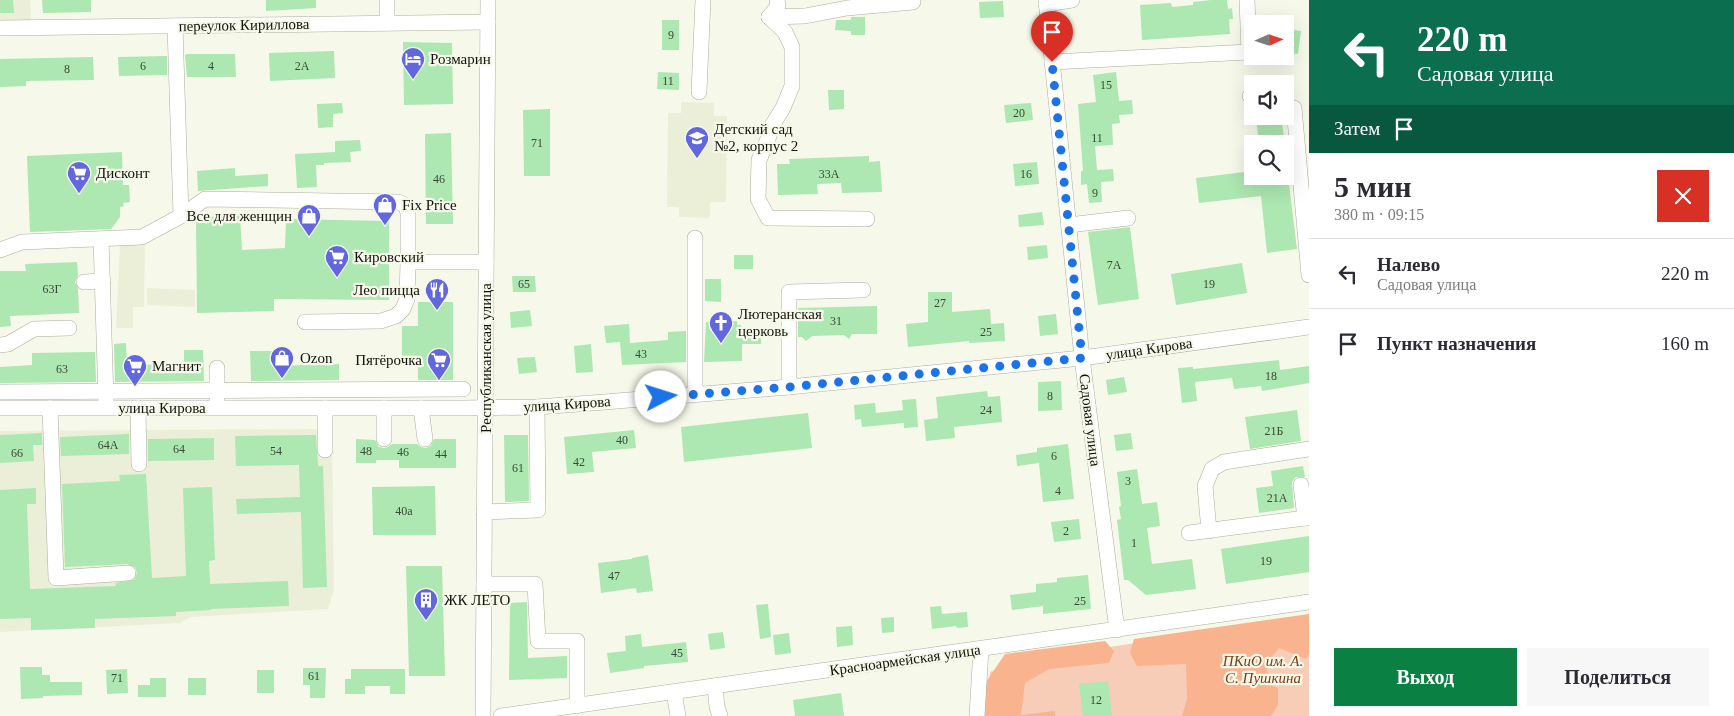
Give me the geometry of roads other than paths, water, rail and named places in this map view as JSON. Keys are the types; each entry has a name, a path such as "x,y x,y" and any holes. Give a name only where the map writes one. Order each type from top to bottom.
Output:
{"street":[{"path":"387,0 387,23"},
{"name":"Республиканская улица","path":"483,716 488,0"},
{"path":"699,92 703,0"},
{"path":"769,17 778,6 776,0"},
{"path":"1046,2 1072,0"},
{"path":"1052,62 1249,52 1247,0"},
{"path":"769,17 805,16 847,8 913,2"},
{"name":"Садовая улица","path":"1046,2 1082,358 1117,630"},
{"path":"769,17 785,32 792,47 792,86 783,108 772,124 759,160 758,199 768,218 867,219"},
{"name":"переулок Кириллова","path":"0,28 488,22"},
{"path":"176,26 180,216"},
{"path":"1294,108 1309,274"},
{"path":"0,250 22,242 142,237 180,216 205,199 398,202 405,205 408,212 408,262 412,281 403,309 396,316 380,321 305,322"},
{"path":"1068,225 1128,218"},
{"path":"695,238 695,393"},
{"path":"102,239 106,408"},
{"path":"408,262 486,262"},
{"path":"84,282 103,281"},
{"path":"789,387 789,292 863,290"},
{"name":"улица Кирова","path":"0,408 536,407 789,387 1082,358 1309,327"},
{"path":"0,345 8,344 34,329 69,328"},
{"path":"217,368 217,408"},
{"path":"0,392 463,389"},
{"path":"484,512 538,510 536,407"},
{"path":"50,408 56,578 128,573"},
{"path":"138,408 139,464"},
{"path":"325,408 325,450"},
{"path":"384,408 384,439"},
{"path":"421,408 425,439"},
{"path":"1209,531 1205,486 1212,469 1224,462 1309,450"},
{"path":"1189,533 1307,518 1301,485"},
{"path":"484,584 535,584 538,641 577,641 576,706"},
{"name":"Красноармейская улица","path":"501,716 533,714 576,706 609,709 674,692 1309,602"},
{"path":"978,716 982,649"},
{"path":"714,686 720,716"},
{"path":"674,692 678,716"}],"place":[{"name":"Розмарин","path":"413,80"},
{"name":"Детский сад №2, корпус 2","path":"697,159"},
{"name":"Дисконт","path":"79,194"},
{"name":"Fix Price","path":"385,226"},
{"name":"Все для женщин","path":"309,237"},
{"name":"Кировский","path":"337,278"},
{"name":"Лео пицца","path":"437,311"},
{"name":"Лютеранская церковь","path":"721,344"},
{"name":"Ozon","path":"282,379"},
{"name":"Пятёрочка","path":"439,381"},
{"name":"Магнит","path":"135,387"},
{"name":"ЖК ЛЕТО","path":"426,621"}],"park label":[{"name":"ПКиО им. А. С. Пушкина","path":"1263,670"}]}
